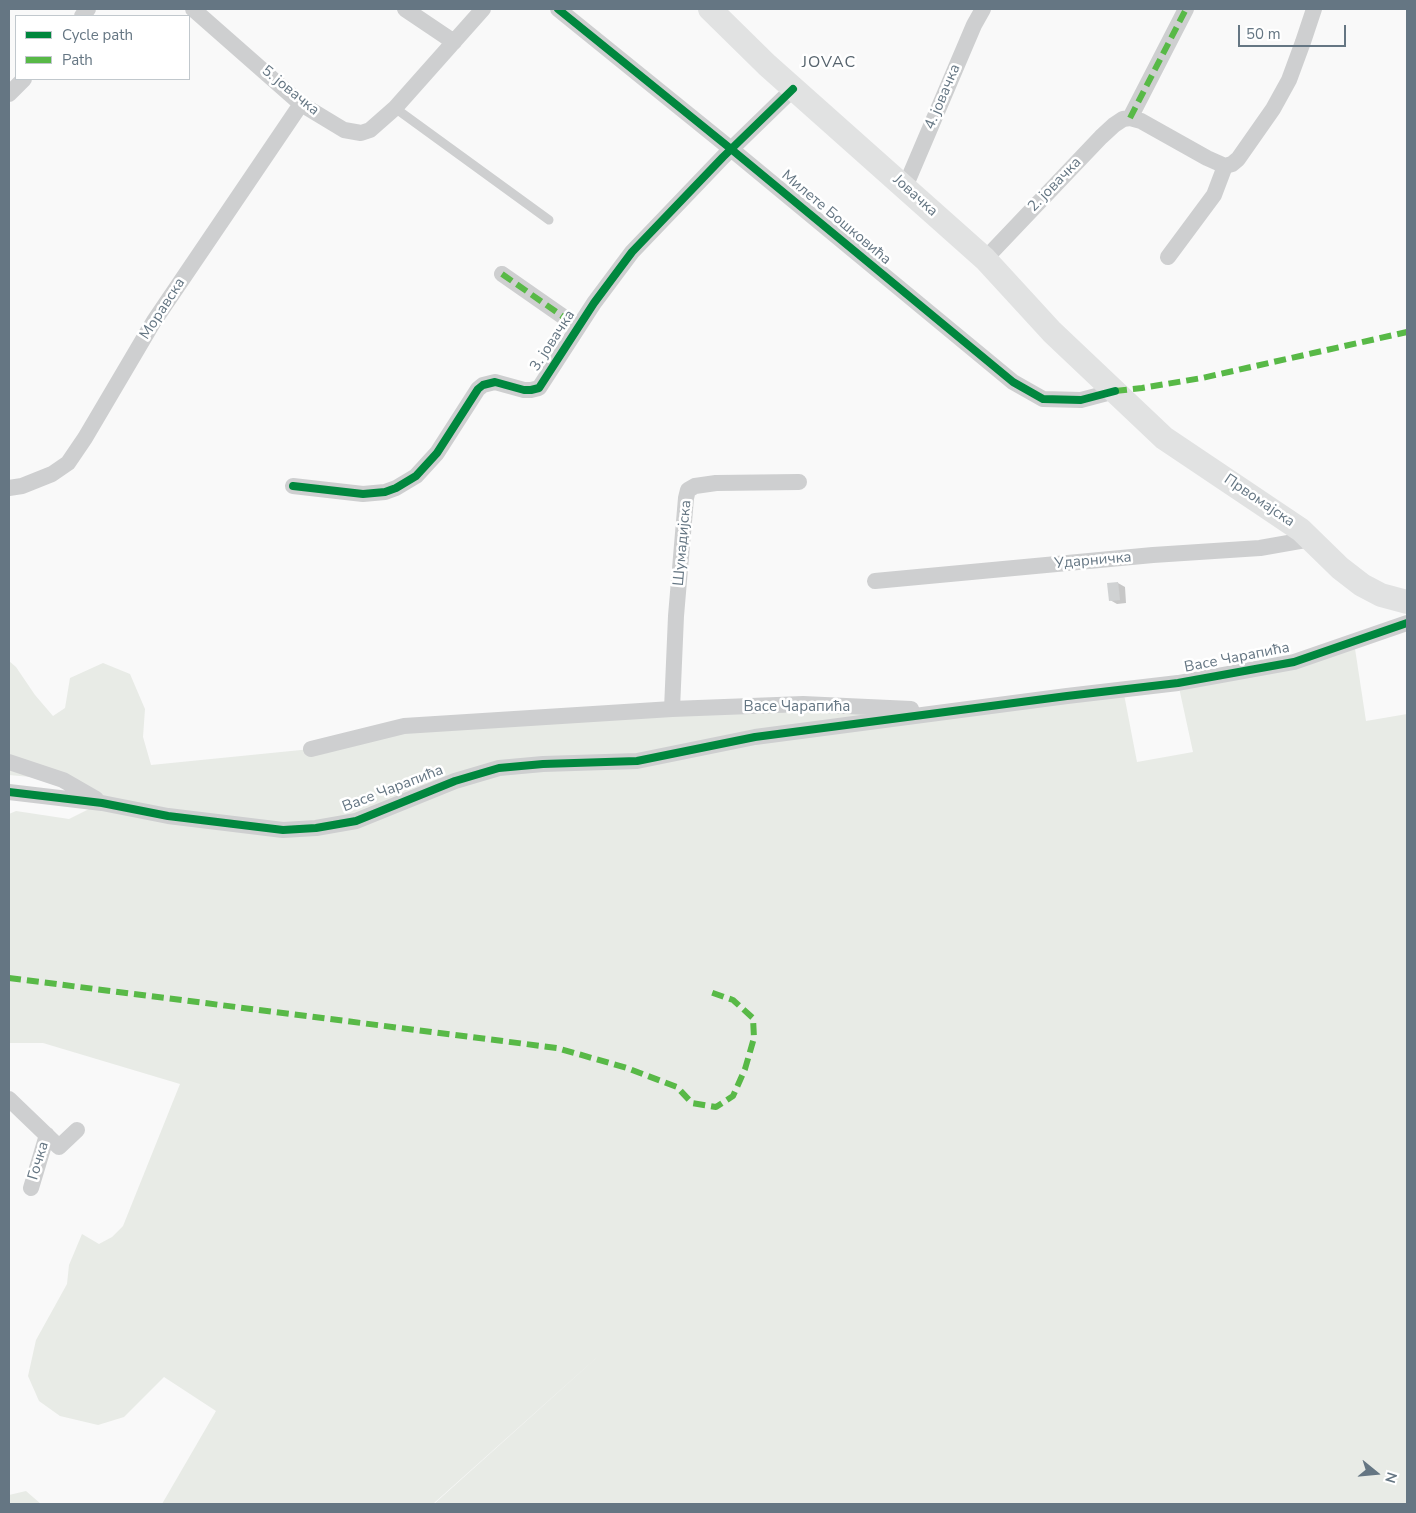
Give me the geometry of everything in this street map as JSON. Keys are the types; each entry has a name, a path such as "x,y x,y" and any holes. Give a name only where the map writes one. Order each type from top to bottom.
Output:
{"main road":[{"name":"Јовачка","path":"710,9 793,89 985,259 1057,337 1115,391"},
{"name":"Првомајска","path":"1115,391 1164,438 1286,519 1311,538 1340,568 1362,584 1381,595 1407,602"}],"street":[{"name":"5. јовачка","path":"194,9 301,104 335,126 352,132 370,130 395,108 483,9"},
{"path":"405,9 454,42"},
{"name":"Милете Бошковића","path":"558,9 1013,382 1043,399 1081,400 1115,391"},
{"name":"4. јовачка","path":"905,187 974,25 983,9"},
{"path":"1186,9 1130,118 1140,121 1225,166 1232,164 1238,159 1273,109 1289,80 1314,9"},
{"path":"9,94 23,80"},
{"name":"3. јовачка","path":"293,486 374,494 386,492 416,476 437,453 478,389 483,385 495,382 524,390 539,388 578,327 632,252 731,149 793,89"},
{"name":"Моравска","path":"9,488 22,486 52,474 68,463 85,438 154,321 301,104"},
{"name":"2. јовачка","path":"985,259 1101,137 1123,119 1130,118"},
{"path":"1168,257 1214,195 1225,166"},
{"name":"3. јовачка","path":"502,274 578,327"},
{"name":"Шумадијска","path":"672,709 676,616 688,490 695,486 716,482 799,482"},
{"name":"Ударничка","path":"876,581 1153,555 1260,548 1311,538"},
{"name":"Васе Чарапића","path":"9,792 102,803 168,816 283,830 316,828 356,820 455,781 499,768 543,764 637,761 755,737 1178,683 1294,662 1407,623"},
{"name":"Васе Чарапића","path":"312,749 404,726 672,709 803,704 956,710"},
{"path":"9,762 63,780 102,803"},
{"name":"Гочка","path":"9,1099 59,1147 77,1130"},
{"name":"Гочка","path":"31,1188 47,1134"}],"lane":[{"path":"395,108 549,220"}],"shaded area":[{"path":"1354,642 1366,721 1407,714 1407,1504 434,1504 604,1351 433,1504 162,1504 216,1411 164,1377 124,1417 98,1425 60,1416 39,1401 28,1376 36,1340 67,1284 69,1265 82,1234 99,1244 112,1237 123,1226 180,1084 43,1043 9,1043 9,814 16,811 69,819 101,803 63,780 9,775 9,661 16,667 35,695 53,716 65,708 70,678 103,663 130,674 145,709 143,737 151,765 311,749 404,726 672,709 956,710 1123,689 1137,762 1193,752 1178,683"},
{"path":"26,1491 41,1504 9,1504 9,1495"}],"building":[{"path":"1118,582 1120,600 1109,601 1107,583"}],"marked path":[{"path":"1130,118 1186,9"},
{"path":"502,274 578,327"},
{"path":"1115,391 1202,378 1407,332"},
{"path":"9,978 557,1048 627,1068 677,1087 692,1103 716,1107 733,1096 745,1069 754,1038 753,1018 733,1000 710,992"}],"cycle path":[{"path":"558,9 1013,382 1043,399 1081,400 1115,391"},
{"path":"293,486 363,494 385,492 396,488 416,476 437,453 478,389 483,385 495,382 524,390 539,388 594,303 632,252 723,157 793,89"},
{"path":"9,792 102,803 168,816 283,830 316,828 356,821 455,781 499,768 543,764 637,761 755,737 1178,683 1294,662 1407,623"}],"district":[{"name":"JOVAC","path":"829,63"}]}
